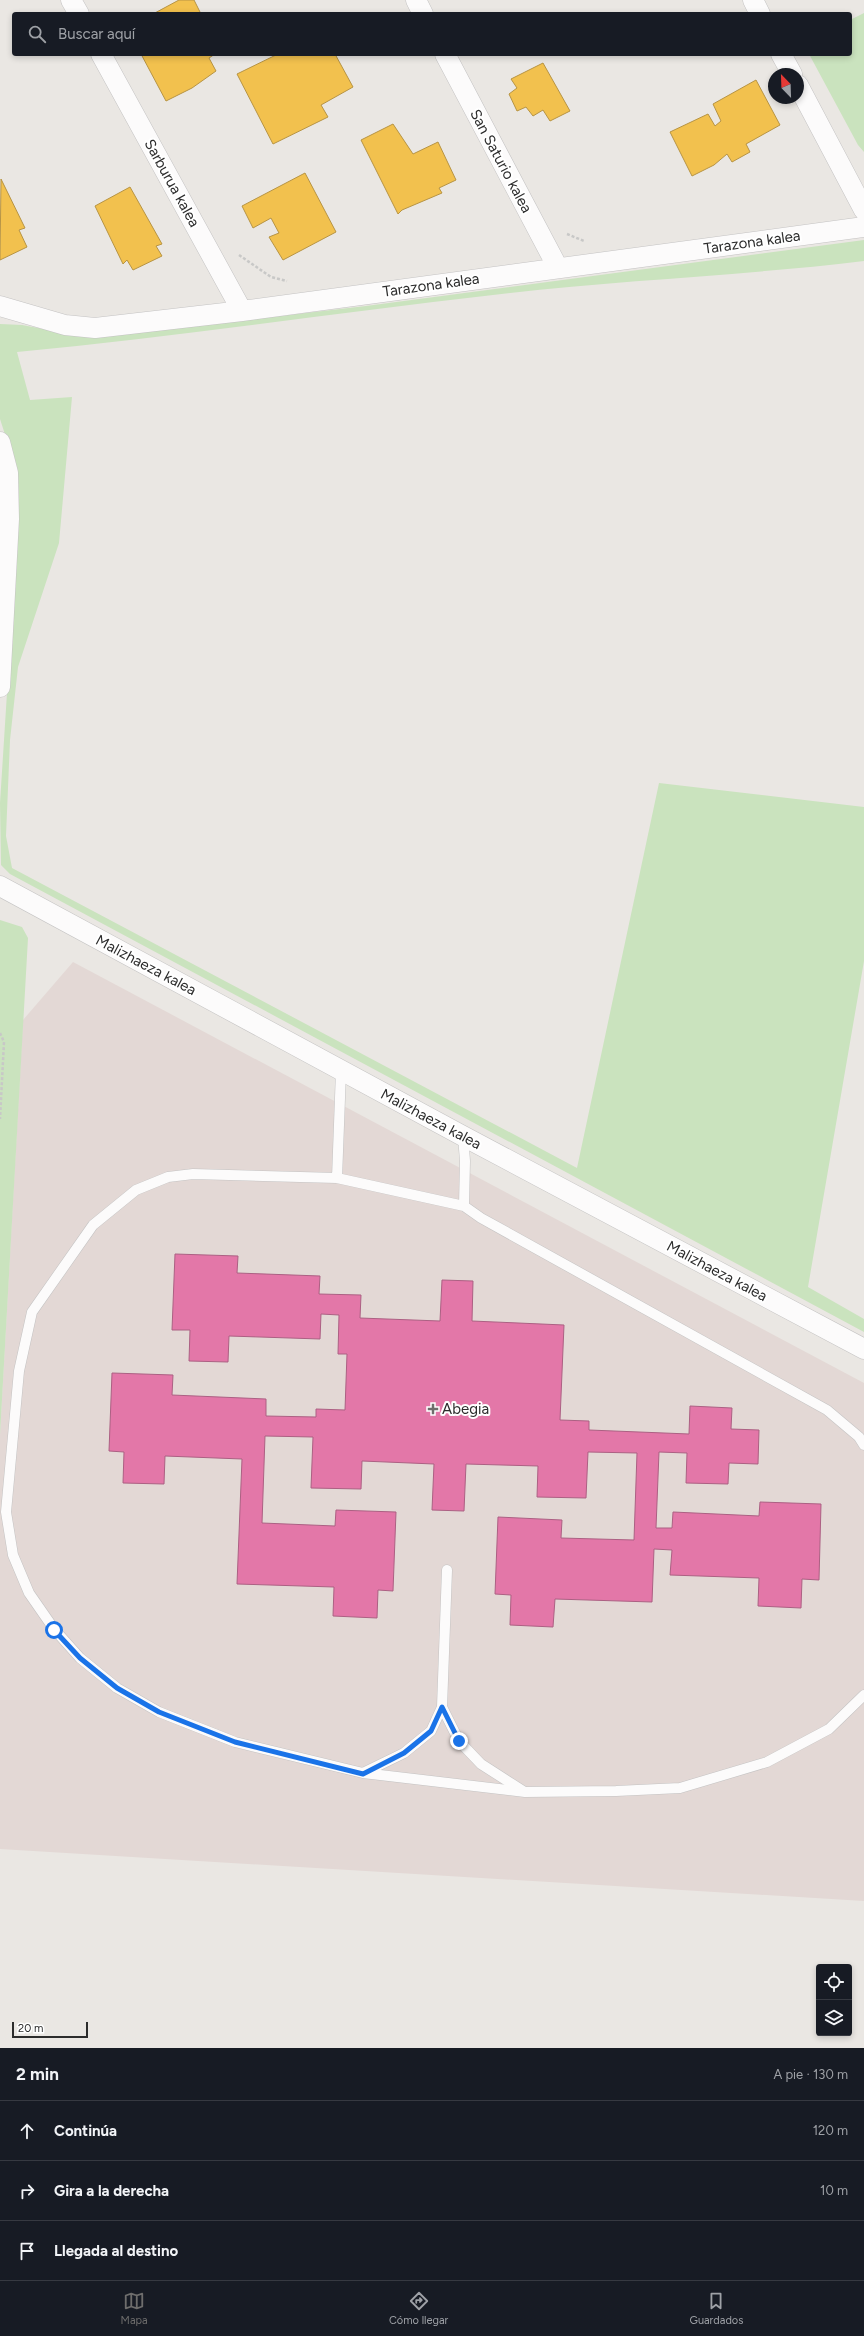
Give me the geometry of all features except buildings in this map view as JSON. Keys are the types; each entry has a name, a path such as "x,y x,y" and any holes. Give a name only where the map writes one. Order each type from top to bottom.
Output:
{"street":[{"path":"71,0 78,12"},
{"path":"416,0 422,12"},
{"path":"753,0 759,12"},
{"name":"Sarburua kalea","path":"102,56 242,311"},
{"name":"San Saturio kalea","path":"445,56 558,268"},
{"path":"782,56 789,68"},
{"path":"804,96 864,210"},
{"name":"Tarazona kalea","path":"0,306 65,324 95,328 242,311 864,227"},
{"path":"0,442 8,473 10,519 3,569 0,686"},
{"name":"Malizhaeza kalea","path":"0,886 341,1071 864,1349"}],"lane":[{"path":"337,1178 341,1071"},
{"path":"463,1136 465,1161 464,1206"},
{"path":"864,1445 860,1437 827,1410 488,1222 464,1206 337,1178 193,1174 168,1177 136,1190 93,1225 32,1312 19,1371 6,1512 13,1555 29,1593 54,1630 80,1658 117,1688 159,1712 235,1742 363,1774 525,1792 616,1792 680,1788 767,1762 829,1729 864,1695"},
{"path":"363,1774 404,1753 431,1731 442,1707 447,1570"},
{"path":"442,1707 459,1741 481,1764 525,1792"}],"path":[{"path":"562,232 590,243"},
{"path":"234,252 271,277 294,282"},
{"path":"0,1033 4,1042 0,1119"}],"shaded area":[{"name":"Abegia","path":"73,962 864,1383 864,1901 0,1849 0,1435 23,1020"}],"green space":[{"path":"864,13 864,152 858,145 810,56 852,56 852,19"},
{"path":"864,240 864,261 771,271 539,290 17,352 30,400 72,397 59,543 18,667 10,740 6,836 12,868 577,1168 659,783 864,807 864,961 808,1287 864,1319 864,1332 10,874 1,865 0,803 19,504 12,456 0,419 0,324 22,325 92,338 366,306"},
{"path":"0,920 22,927 28,938 0,1435"}],"place":[{"name":"Abegia","path":"433,1409"}],"route":[{"path":"54,1630 80,1658 117,1688 159,1712 235,1742 363,1774 404,1753 431,1731 442,1707 459,1741"}]}
